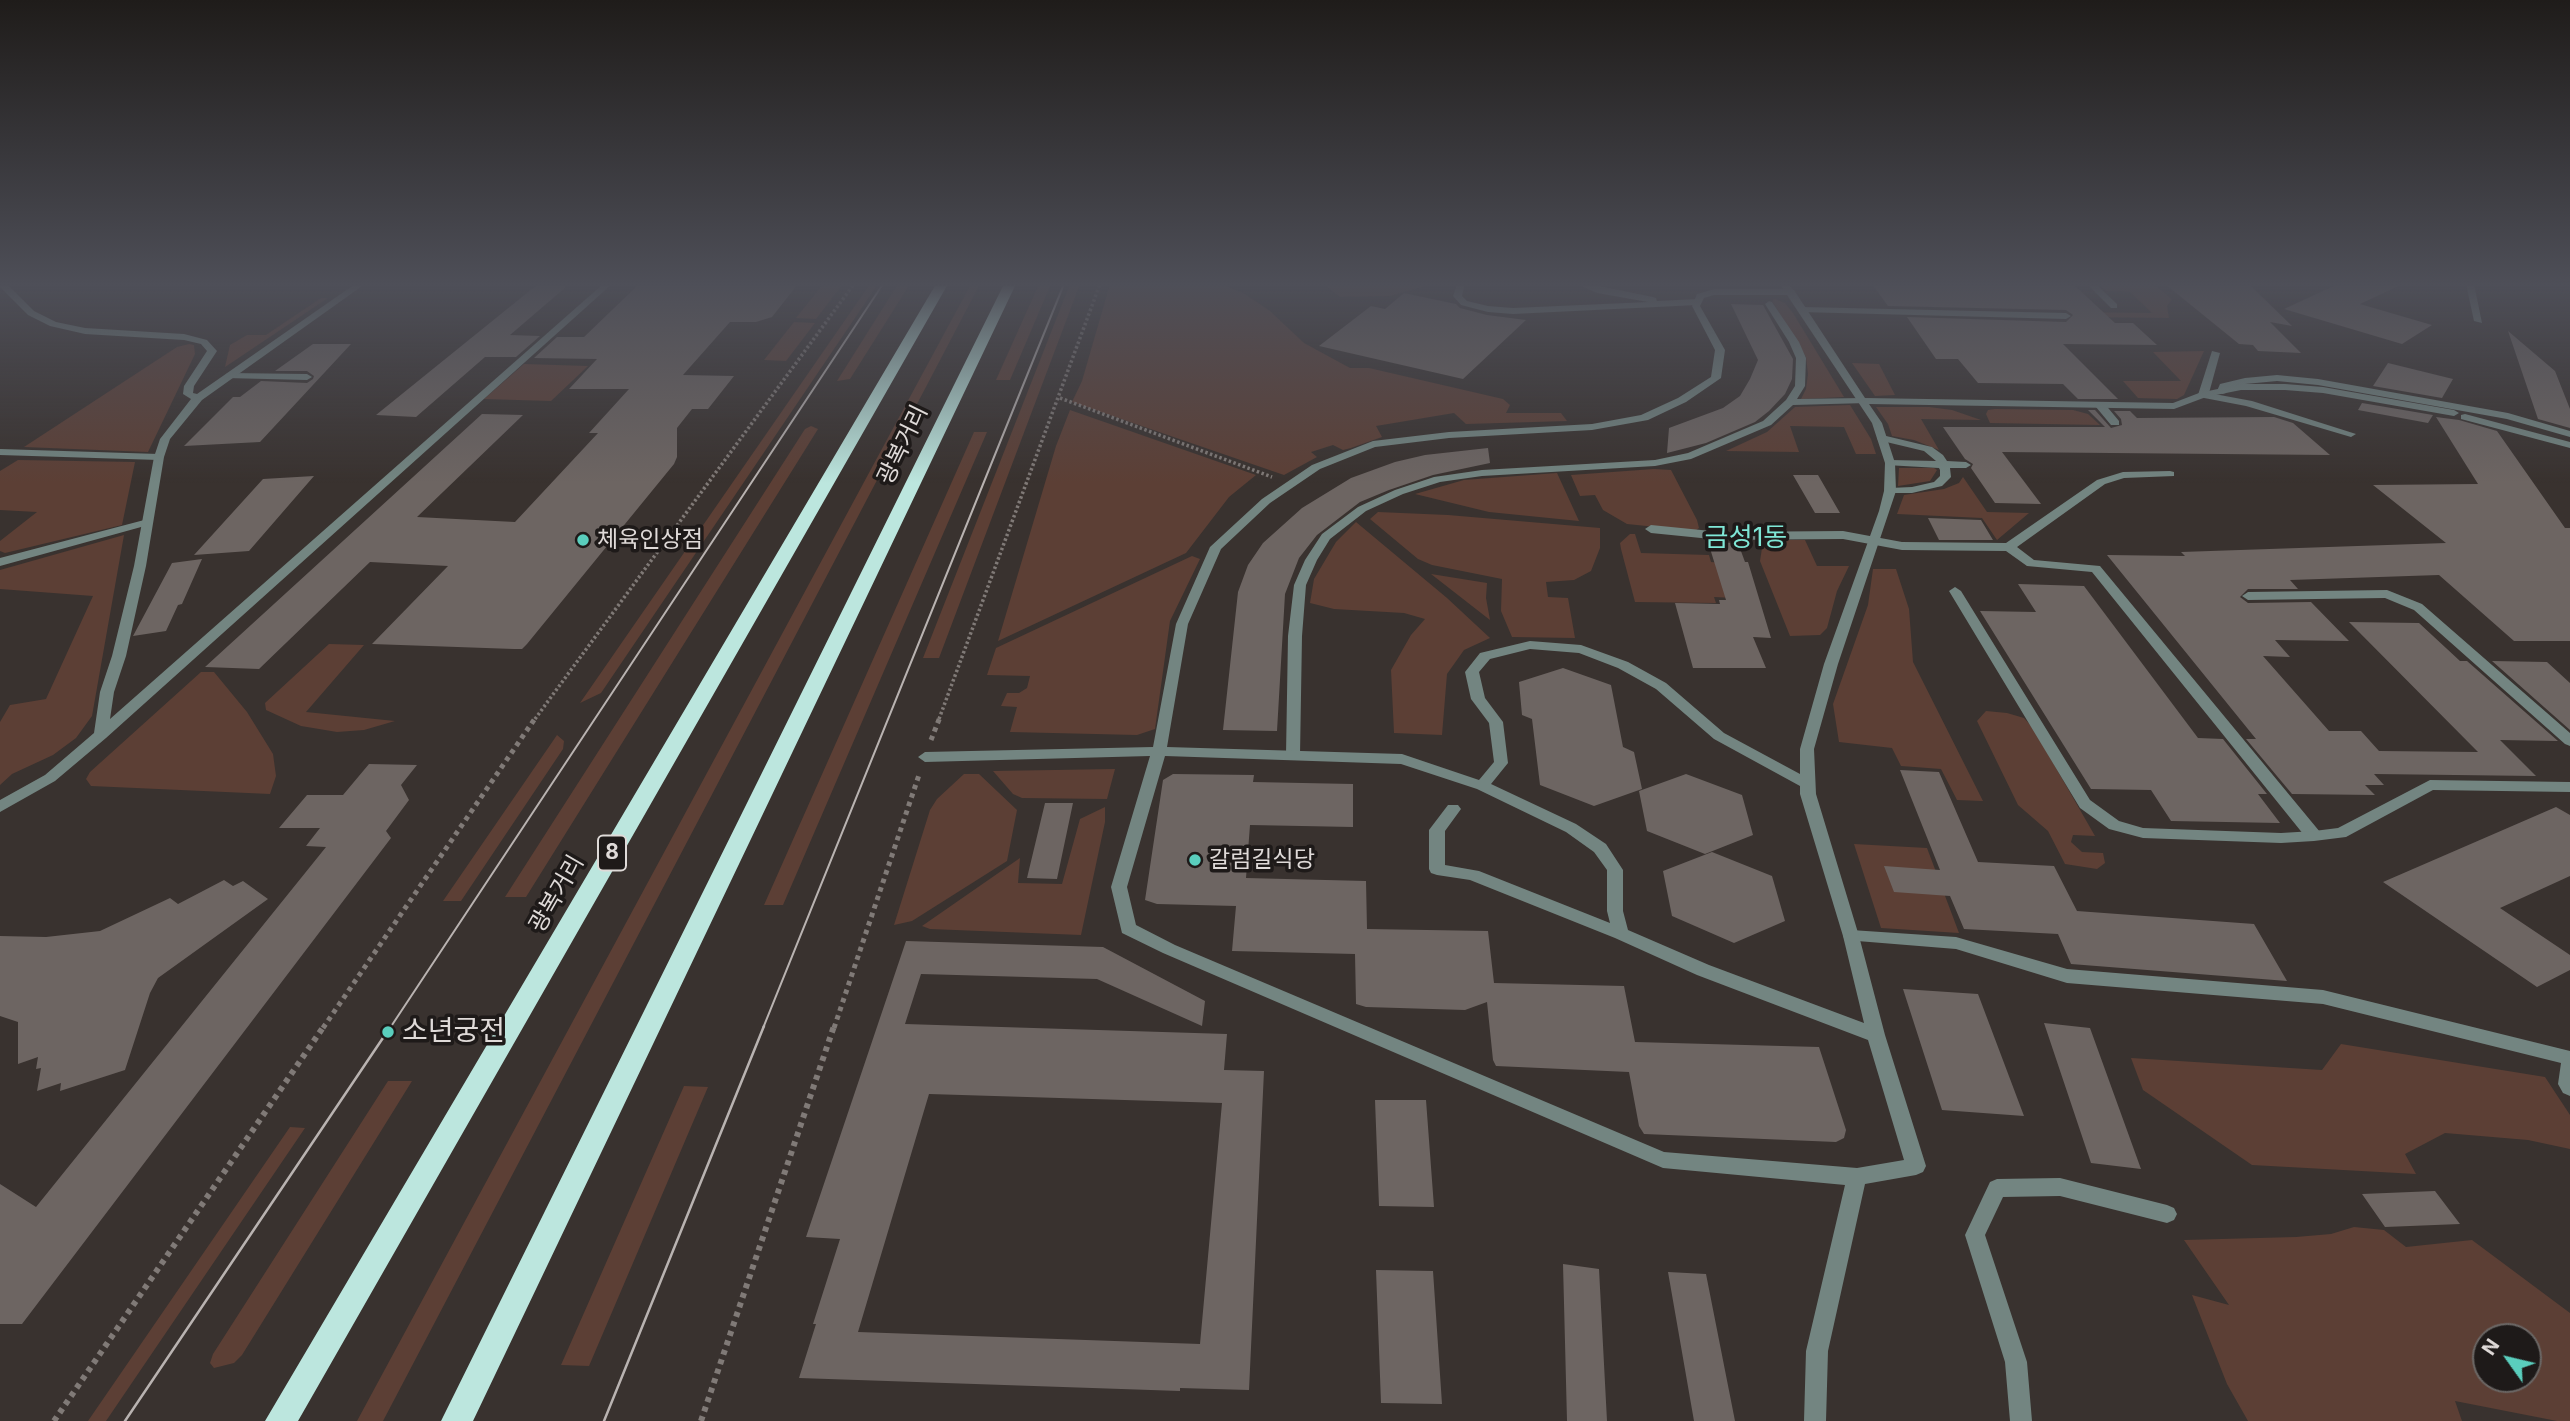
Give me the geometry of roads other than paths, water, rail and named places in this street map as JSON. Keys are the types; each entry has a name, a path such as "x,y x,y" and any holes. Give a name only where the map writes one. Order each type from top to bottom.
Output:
{"highway":[{"name":"광복거리","path":"281,1421 903,350"},
{"name":"광복거리","path":"457,1421 978,350"}],"street":[{"path":"198,398 188,394 189,386 211,350"},
{"path":"101,735 107,692 119,656 159,457 165,439 181,415 198,398 266,350"},
{"path":"0,807 50,778 101,735 533,350"},
{"path":"1720,350 1716,378 1682,400 1644,418 1592,427 1448,435 1373,444 1316,467 1266,500 1216,547 1182,624 1159,751 1119,887 1128,929 1169,949 1663,1160 1857,1177 1916,1166 1808,794 1807,749 1831,664 1890,491 1890,463 1877,423 1830,350"},
{"path":"1293,755 1295,636 1300,585 1311,560 1326,537 1362,509 1399,492 1438,479 1482,473 1655,463 1691,456 1767,423 1790,402 1800,386 1801,358 1798,350"},
{"path":"2203,395 2215,353"},
{"path":"229,376 307,377"},
{"path":"2222,391 2224,386 2266,379 2318,383 2508,416 2570,434"},
{"path":"1790,402 2174,406 2222,391 2274,387 2323,390 2454,414 2570,445"},
{"path":"2203,395 2248,403 2351,434"},
{"path":"2100,405 2115,423"},
{"path":"1882,438 1900,440 1927,449 1944,465 1945,478 1938,484 1912,490 1890,491"},
{"path":"1,452 159,457"},
{"path":"1890,463 1966,465"},
{"path":"2009,547 2101,482 2123,475 2170,474"},
{"path":"0,562 148,522"},
{"path":"1651,529 1721,536 1843,535 1902,546 2009,547 2031,563 2096,569 2314,836"},
{"path":"1955,591 2085,804 2114,825 2143,833 2281,838 2314,836 2341,833 2431,785 2570,788"},
{"path":"2248,596 2387,594 2418,607 2570,741"},
{"path":"1482,786 1501,763 1496,722 1478,699 1472,672 1485,656 1530,645 1581,649 1623,665 1661,687 1719,736 1808,785"},
{"path":"925,757 1159,751 1402,759 1482,786 1571,828 1600,848 1615,870 1615,911 1621,934"},
{"path":"1453,809 1437,830 1437,869 1473,875 1703,970 1876,1035"},
{"path":"1851,936 1956,943 2067,976 2323,997 2570,1058"},
{"path":"2570,1064 2567,1084 2570,1088"},
{"path":"1815,1421 1817,1351 1857,1177"},
{"path":"2021,1421 2016,1362 1975,1235 1997,1188 2060,1187 2167,1214"}],"tram line":[{"path":"390,1028 839,350"},
{"path":"763,1028 1037,350"},
{"path":"125,1421 391,1026"},
{"path":"604,1421 764,1026"}],"place":[{"name":"체육인상점","path":"583,540"},
{"name":"갈럼길식당","path":"1195,860"},
{"name":"소년궁전","path":"388,1032"}],"district":[{"name":"금성1동","path":"1746,538"}]}
